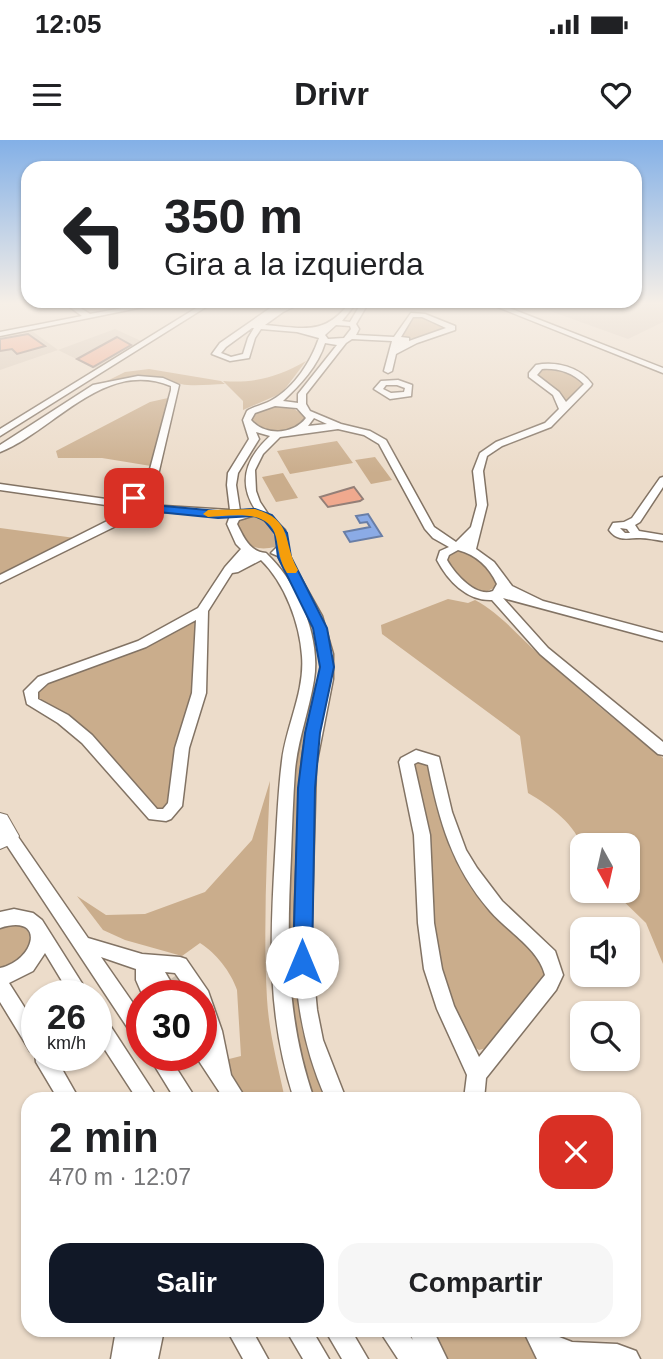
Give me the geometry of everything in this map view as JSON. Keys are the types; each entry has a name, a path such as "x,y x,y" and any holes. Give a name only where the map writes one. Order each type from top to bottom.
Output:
{"street":[{"path":"0,433 121,359"},
{"path":"302,1092 283,1026 278,937 289,757 309,659 303,629 277,572 236,536 237,518 231,482 235,468 253,442 248,415 288,393 313,359"},
{"path":"298,430 309,422 302,404 302,394 330,359"},
{"path":"388,371 409,387 410,391 395,397 381,394 378,389 391,359"},
{"path":"631,359 663,371"},
{"path":"470,550 482,505 478,471 483,455 499,444 543,428 563,410 588,383 555,367 539,366 533,376 557,393 563,402 563,410"},
{"path":"0,449 96,387 138,378 175,384 150,488 141,513 127,514 0,579"},
{"path":"380,385 402,383"},
{"path":"274,403 292,404 338,426 372,435 387,446 426,521 437,536 449,574 464,588 477,595 498,590 663,637"},
{"path":"249,424 261,431 279,433 338,426"},
{"path":"279,433 260,454 247,477 251,499 262,514 277,526 283,539 284,557 320,628 326,652 325,679 313,733 307,788 302,962 312,1034 333,1092"},
{"path":"663,480 636,520 627,525 617,525 614,530 624,537 636,534 663,538"},
{"path":"2,486 120,503 130,499 222,520 262,514"},
{"path":"120,503 119,510 127,514"},
{"path":"442,556 457,547 475,529"},
{"path":"437,536 457,547 470,550 490,563 498,590 544,651 663,750"},
{"path":"202,611 201,680 181,748 175,806 166,815 154,815 87,738 63,719 36,705 32,701 31,691 43,681 142,644 202,611 226,573 254,552 272,554 283,547"},
{"path":"307,677 325,679"},
{"path":"475,1092 477,1073 446,1009 430,951 424,902 422,835 406,774 406,762 416,756 428,757 437,766 445,813 459,852 471,873 496,906 539,947 554,966 550,984 477,1073"},
{"path":"3,833 85,945 126,1008"},
{"path":"0,920 16,916 26,917 34,922 71,980"},
{"path":"0,977 22,969 32,960 41,939 39,930"},
{"path":"85,945 158,980"},
{"path":"167,980 180,965 190,980"},
{"path":"0,986 21,1019"},
{"path":"112,1044 143,1092"},
{"path":"217,1051 223,1081"},
{"path":"52,1071 65,1092"},
{"path":"168,1071 181,1092"},
{"path":"217,1071 231,1092"},
{"path":"123,1359 127,1337"},
{"path":"146,1359 151,1337"},
{"path":"243,1337 256,1359"},
{"path":"303,1337 317,1359"},
{"path":"342,1337 356,1359"},
{"path":"396,1337 412,1359"},
{"path":"424,1337 435,1359"},
{"path":"542,1343 583,1356 617,1355 628,1359"}],"shaded area":[{"path":"0,359 32,359 0,370"},
{"path":"76,359 118,359 99,370"},
{"path":"306,361 282,393 243,410 243,401 223,381 266,378"},
{"path":"543,367 576,376 584,384 566,401 535,375"},
{"path":"149,369 221,381 225,384 191,385 138,379 95,387 125,372"},
{"path":"168,398 151,466 102,458 58,458 56,451 150,402"},
{"path":"272,406 289,406 304,415 305,419 300,425 287,431 265,429 252,423 250,419 257,411"},
{"path":"337,441 353,463 290,474 277,451"},
{"path":"375,457 392,480 371,484 355,460"},
{"path":"283,473 298,498 276,502 262,477"},
{"path":"248,514 264,519 271,526 278,541 275,547 254,547 244,541 238,529 238,521"},
{"path":"0,528 75,538 0,577"},
{"path":"456,551 483,562 492,573 496,587 483,593 460,582 445,557"},
{"path":"448,599 468,603 475,600 509,625 585,695 663,758 663,964 646,923 625,903 640,903 640,833 576,833 553,810 528,793 520,736 382,634 381,625"},
{"path":"202,611 201,680 175,806 160,816 117,771 49,711 31,691 33,687 95,664"},
{"path":"313,684 318,688 305,744 297,972 303,1033 324,1092 308,1092 297,1059 285,930 292,773"},
{"path":"421,760 431,766 447,839 465,874 489,905 544,960 546,974 487,1048 479,1050 471,1045 453,1011 441,974 409,764"},
{"path":"270,781 265,917 267,999 284,1092 242,1092 228,1071 225,1060 241,1056 237,990 231,976 212,952 200,943 182,956 125,940 103,930 77,896 106,915 145,914 205,892 252,840"},
{"path":"17,924 28,931 30,939 27,951 13,963 0,968 0,927"},
{"path":"432,1337 526,1337 537,1359 443,1359"}],"water":[{"path":"368,514 382,536 350,542 344,532 370,527 367,522 360,523 356,516"}],"building":[{"path":"77,359 107,359 93,367"},
{"path":"354,487 363,499 360,501 328,507 320,497"}],"slow traffic":[{"path":"208,514 255,512 273,521 281,533 284,557 291,570"}],"route":[{"path":"134,498 148,502 148,508 218,514 255,512 273,521 283,539 284,557 320,628 327,667 309,758 302,962"}]}
